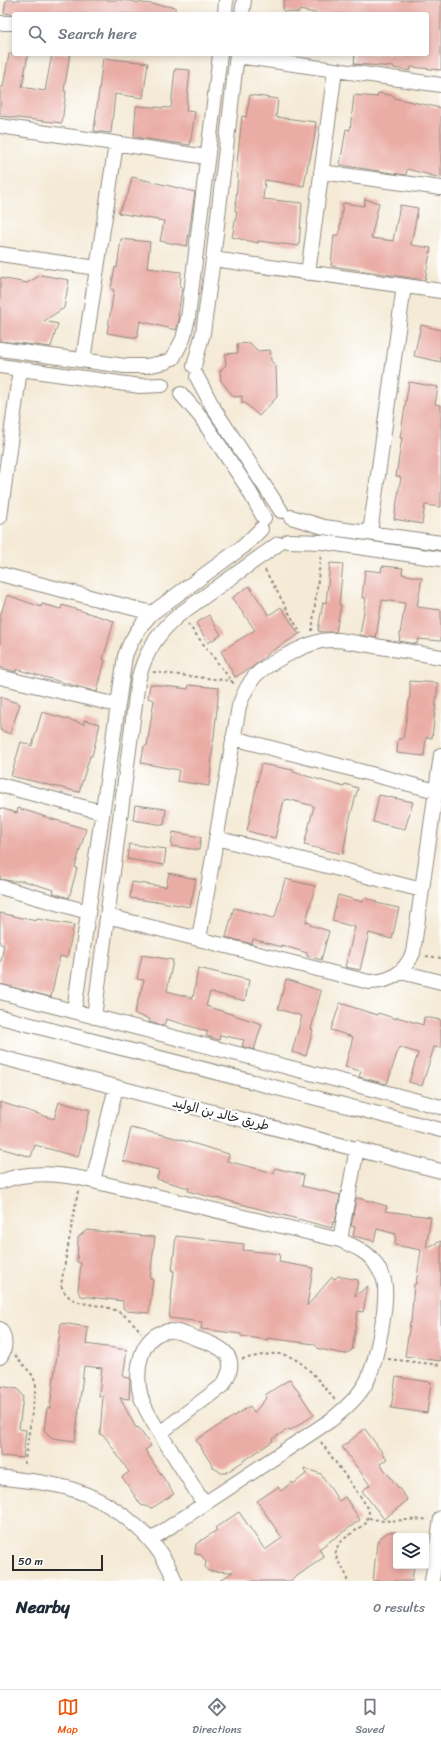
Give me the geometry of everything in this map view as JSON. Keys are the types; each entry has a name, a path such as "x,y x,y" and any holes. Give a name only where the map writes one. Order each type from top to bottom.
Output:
{"street":[{"path":"225,12 226,0"},
{"path":"242,12 244,0"},
{"path":"0,23 12,23"},
{"path":"220,56 188,318 183,339 170,360 160,370 160,380 162,385 172,393 182,394 192,388 213,259 237,56"},
{"path":"244,56 441,85"},
{"path":"308,273 335,70"},
{"path":"0,126 208,158"},
{"path":"83,360 116,144"},
{"path":"321,172 441,188"},
{"path":"0,254 97,268"},
{"path":"213,259 441,291"},
{"path":"370,534 404,286"},
{"path":"0,349 130,366 146,366 185,358 195,372 214,409 286,514 294,521 294,532 283,542 258,558 166,625 146,654 140,670 94,1017"},
{"path":"0,366 140,386 162,385"},
{"path":"0,517 20,369"},
{"path":"182,394 200,416 248,487 262,524 263,535 267,540 272,543 323,542 441,559"},
{"path":"74,1011 116,705 125,656 131,640 140,625 152,613 244,546 271,512 286,514 324,527 441,543"},
{"path":"0,574 152,613"},
{"path":"199,939 238,706 248,685 265,668 309,645 325,641 339,640 441,657"},
{"path":"0,677 116,705"},
{"path":"233,738 436,791"},
{"path":"108,916 369,982 381,982 392,978 401,972 408,964 413,953 441,755"},
{"path":"0,785 102,812"},
{"path":"216,838 422,890"},
{"path":"0,887 88,912"},
{"path":"401,972 441,982"},
{"path":"0,992 441,1107"},
{"path":"0,1017 441,1130"},
{"name":"طريق خالد بن الوليد","path":"0,1057 357,1148 441,1171"},
{"path":"87,1179 116,1087"},
{"path":"340,1240 357,1148"},
{"path":"1,1180 29,1174 55,1174 87,1179 340,1240 361,1250 375,1262 384,1279 386,1299 375,1358 367,1380 357,1396 344,1410 314,1432 150,1540"},
{"path":"0,1330 3,1334 5,1344 0,1357"},
{"path":"160,1434 223,1385 230,1374 230,1362 225,1351 214,1344 182,1334 170,1331 158,1333 149,1340 143,1351 139,1366 138,1382 141,1397 147,1412 160,1434 204,1504"},
{"path":"0,1477 56,1485 82,1493 107,1505 130,1521 150,1540 163,1558 175,1581"},
{"path":"432,1581 441,1518"}],"path":[{"path":"309,645 323,542"},
{"path":"258,558 309,645"},
{"path":"180,614 242,695"},
{"path":"140,670 232,681"},
{"path":"87,1179 61,1285 63,1291 72,1300 111,1308 120,1312 138,1327 149,1340"},
{"path":"5,1344 33,1376 36,1385 22,1480"},
{"path":"230,1362 269,1354 289,1356 305,1367 344,1410"},
{"path":"375,1358 441,1365"},
{"path":"314,1432 367,1506 369,1518 366,1523 342,1542 336,1550 336,1555 346,1574 347,1581"},
{"path":"369,1518 383,1521 441,1518"}],"building":[{"path":"6,0 120,0 175,7 175,12 4,13"},
{"path":"284,0 441,0 441,70 411,67 410,71 394,67 354,64 355,56 429,56 429,12 283,11"},
{"path":"9,54 12,54 12,56 28,56 22,87 45,91 52,56 70,56 64,91 66,91 62,123 0,116 0,87 3,87"},
{"path":"103,58 148,63 143,98 115,94 111,133 94,131"},
{"path":"175,69 190,70 186,111 195,112 190,145 134,137 136,106 171,108"},
{"path":"378,93 441,108 441,178 407,169 406,175 340,165 346,129 350,130 354,95 377,97"},
{"path":"250,95 278,99 276,117 316,122 314,140 304,186 265,180 263,199 302,203 299,246 258,241 258,243 232,237 237,211 235,211 238,174 236,173 242,116 246,117"},
{"path":"132,177 195,192 187,246 160,241 164,221 118,213 128,194"},
{"path":"365,199 379,203 371,238 393,241 400,205 418,208 411,245 431,248 425,280 331,266 334,235 339,235 343,203 364,206"},
{"path":"121,239 150,242 147,268 181,272 180,287 182,288 178,316 180,317 176,330 140,321 137,338 107,333 114,290 111,289 115,267 117,268"},
{"path":"41,275 69,280 64,308 44,321 58,324 51,347 0,341 0,278 27,283"},
{"path":"421,325 441,330 441,362 414,356"},
{"path":"250,343 258,351 270,350 271,361 276,366 277,397 259,416 245,403 242,403 242,396 234,397 221,381 220,371 226,365 225,354 238,353 237,344"},
{"path":"409,382 438,387 435,404 441,405 441,507 425,505 422,524 394,519 401,477 396,476 402,438 400,438"},
{"path":"330,563 343,564 339,605 341,605 336,632 324,632 318,631 323,602 326,603"},
{"path":"382,566 403,568 402,574 422,578 417,607 441,610 441,641 418,639 417,644 399,641 405,603 382,600 376,638 360,635 366,598 362,598 365,570 381,572"},
{"path":"249,586 269,615 281,607 299,634 269,653 251,668 235,677 221,651 255,630 232,598"},
{"path":"7,595 41,607 42,604 61,609 62,605 114,621 103,659 105,660 97,692 16,669 16,672 0,667 0,616"},
{"path":"209,615 221,635 208,643 196,623"},
{"path":"410,681 438,683 432,738 426,737 424,756 397,753 398,739 403,739 410,695"},
{"path":"150,684 188,689 189,685 219,688 209,786 177,781 179,770 141,763 144,746 147,746 154,700 148,698"},
{"path":"0,697 20,704 10,734 0,730"},
{"path":"42,712 84,724 84,720 100,724 92,756 90,756 79,792 11,776 21,742 32,746"},
{"path":"261,764 293,770 293,772 344,787 345,784 358,788 348,825 343,854 304,845 314,806 287,799 284,800 275,838 247,831"},
{"path":"379,795 413,802 405,829 373,822"},
{"path":"135,805 166,809 164,825 133,820"},
{"path":"0,808 17,813 18,808 86,829 75,867 77,868 69,898 53,893 54,890 24,881 0,879"},
{"path":"173,832 201,837 199,850 171,846"},
{"path":"129,844 166,849 164,865 127,859"},
{"path":"169,873 196,879 190,907 130,898 132,882 166,887"},
{"path":"285,879 315,886 306,922 310,923 310,925 329,931 321,960 307,956 307,953 281,945 281,947 253,939 252,944 226,937 234,908 274,918"},
{"path":"338,895 363,902 364,898 376,901 376,903 399,908 392,939 369,933 360,970 345,967 355,927 332,921"},
{"path":"0,913 36,921 37,919 74,925 67,958 60,956 51,997 0,984 0,965 4,945 0,944"},
{"path":"142,955 173,960 167,991 193,998 198,968 249,980 245,1001 210,992 206,1006 262,1024 254,1050 242,1046 244,1040 220,1035 219,1040 206,1036 208,1032 190,1026 166,1019 164,1026 149,1022 150,1019 134,1014 144,980 137,979"},
{"path":"286,979 321,991 306,1056 292,1052 302,1016 278,1009"},
{"path":"340,1003 377,1015 378,1013 397,1019 397,1017 423,1025 424,1017 441,1020 441,1048 434,1047 422,1086 409,1082 418,1053 399,1047 387,1084 359,1077 361,1071 345,1067 353,1037 331,1030"},
{"path":"0,1102 54,1119 59,1102 90,1110 78,1157 35,1145 31,1157 0,1148"},
{"path":"131,1128 168,1136 229,1154 227,1161 274,1173 275,1168 304,1175 302,1186 340,1195 335,1222 333,1222 332,1228 188,1191 189,1188 157,1179 159,1170 123,1161"},
{"path":"358,1198 387,1206 385,1211 431,1217 426,1248 441,1241 441,1361 405,1356 411,1323 414,1284 416,1284 421,1250 395,1245 396,1234 377,1229 374,1241 353,1236 355,1227 351,1226 356,1199"},
{"path":"87,1230 155,1237 150,1278 153,1279 149,1313 127,1311 123,1308 123,1301 81,1296 78,1291 81,1263 77,1262 78,1237"},
{"path":"176,1236 244,1244 243,1250 280,1254 279,1262 313,1268 307,1306 332,1277 335,1279 338,1276 358,1280 355,1296 368,1286 363,1312 358,1311 352,1350 345,1354 319,1349 314,1344 241,1336 241,1334 201,1329 202,1322 169,1318"},
{"path":"61,1323 88,1327 86,1344 127,1350 123,1377 130,1378 129,1399 120,1398 136,1428 138,1427 151,1446 145,1450 174,1494 152,1508 141,1505 122,1477 129,1472 106,1438 100,1434 103,1396 99,1396 102,1368 84,1366 75,1441 52,1438 44,1430 47,1408 50,1408"},
{"path":"396,1377 431,1382 427,1413 391,1408"},
{"path":"290,1379 314,1415 291,1430 288,1429 272,1439 273,1441 226,1473 221,1473 214,1468 196,1440 250,1406 254,1413 267,1397 265,1395"},
{"path":"0,1386 18,1389 23,1397 19,1429 26,1430 23,1458 0,1456"},
{"path":"365,1429 387,1459 380,1464 408,1500 384,1519 362,1491 370,1485 342,1447"},
{"path":"304,1468 321,1474 339,1501 345,1497 360,1520 319,1549 324,1557 290,1581 219,1581 233,1572 208,1571 205,1567 206,1562 201,1555 195,1554 196,1544 217,1530 215,1528 239,1512 265,1550 282,1538 257,1501 278,1487 281,1491 292,1482 293,1484 306,1474"},
{"path":"388,1532 396,1532 393,1533 393,1569 414,1569 412,1581 373,1581 377,1543 381,1537"}]}
